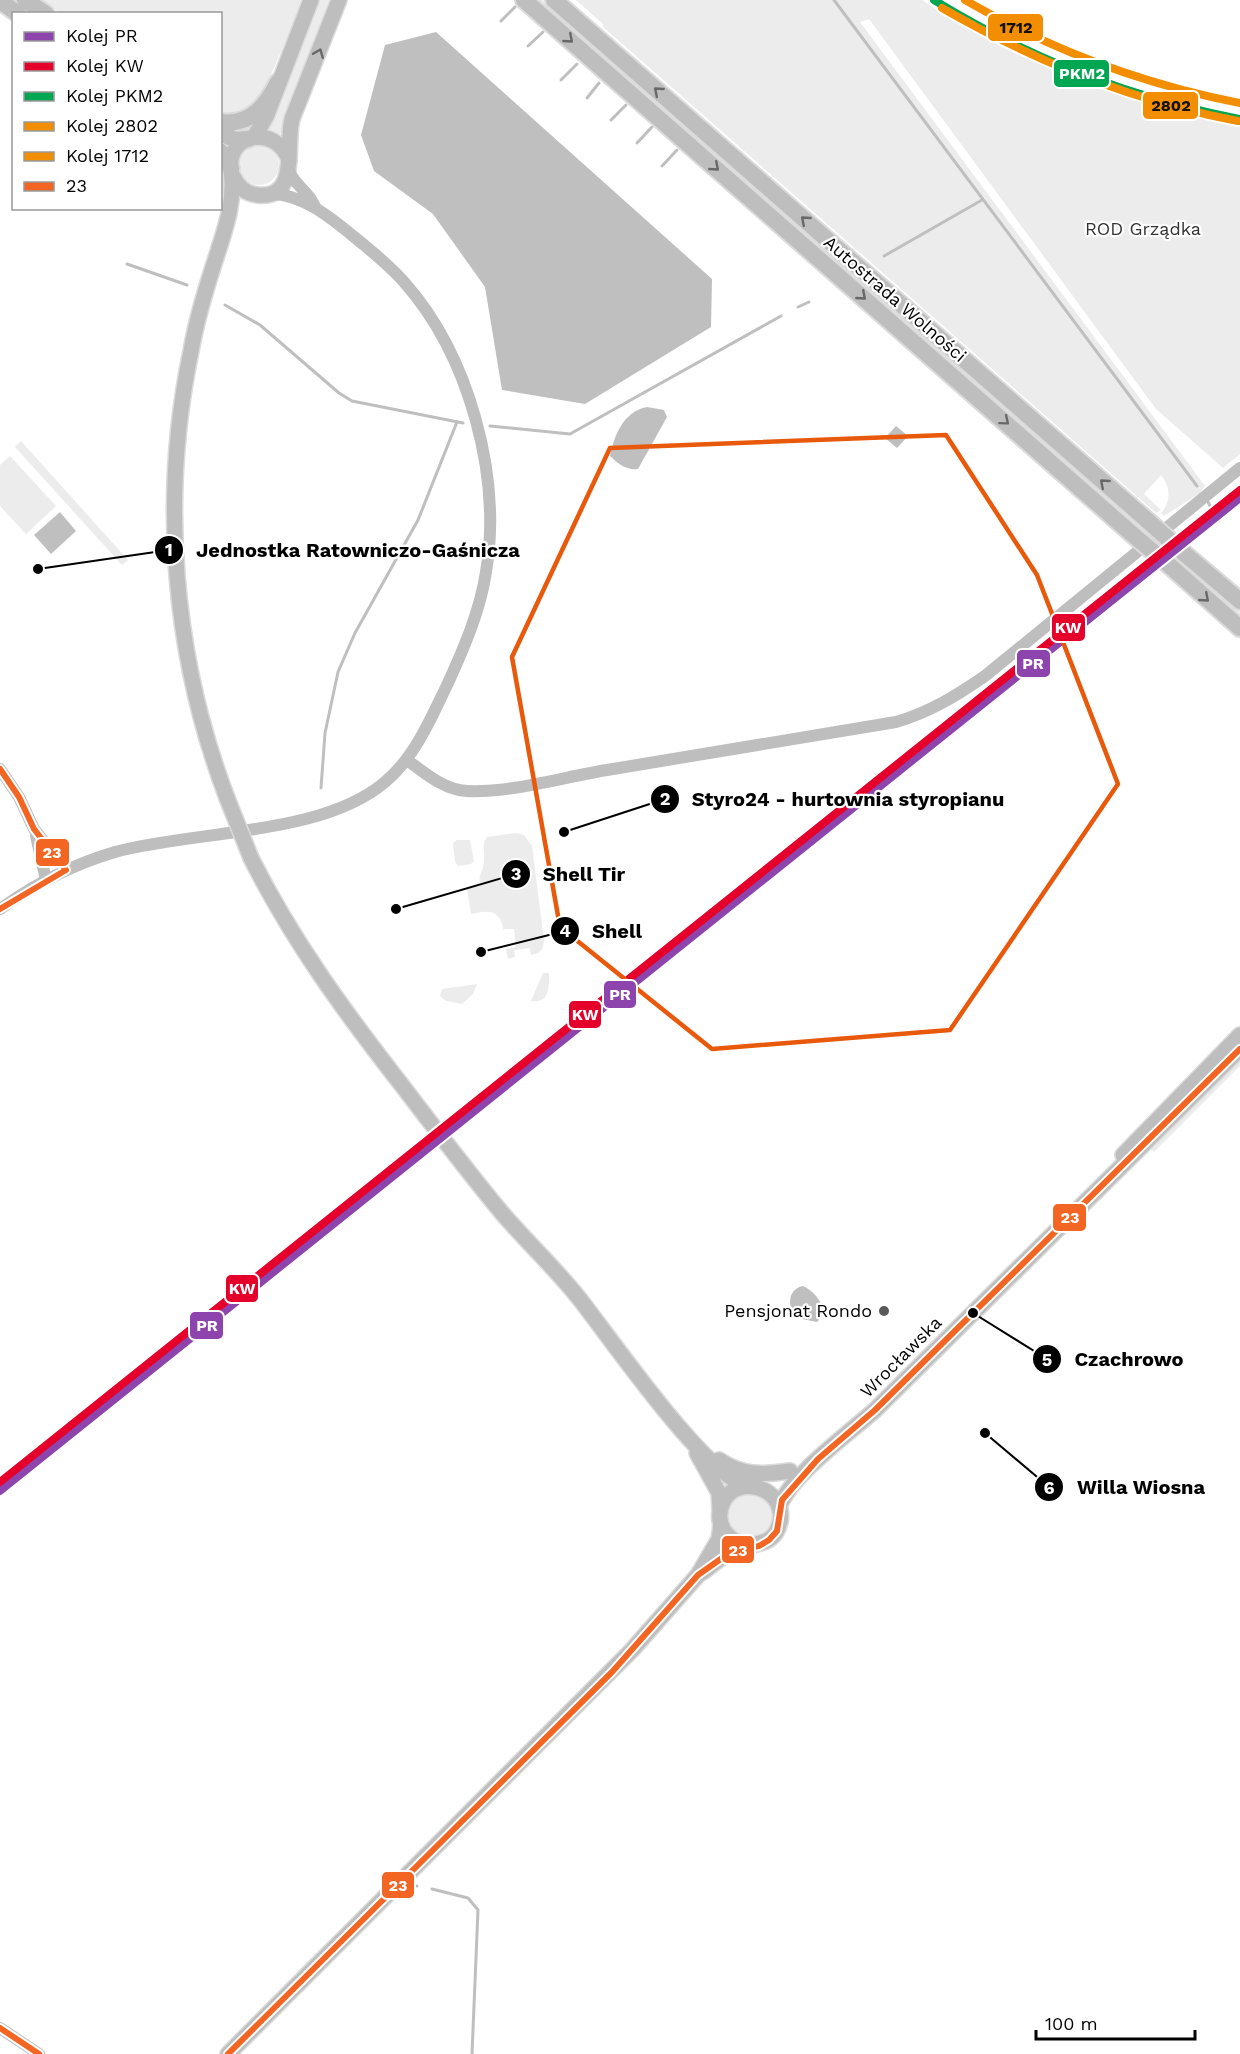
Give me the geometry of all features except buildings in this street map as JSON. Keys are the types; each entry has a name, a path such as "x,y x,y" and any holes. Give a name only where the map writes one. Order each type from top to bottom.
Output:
{"highway":[{"path":"26,0 43,12"},
{"name":"Autostrada Wolności","path":"525,0 1240,628"},
{"name":"Autostrada Wolności","path":"554,0 1240,601"},
{"path":"0,2 15,12"},
{"path":"222,122 238,122 254,115 268,100 278,82"},
{"path":"222,134 232,139 251,138"},
{"path":"222,154 232,172"}],"main road":[{"path":"311,0 264,121 251,138 235,151 227,223 200,308 186,374 177,447 175,515 177,571 184,640 205,732 227,798 251,858 275,904 312,965 433,1126 503,1214 576,1294 688,1437 732,1480 770,1493 779,1508 780,1520 777,1531 769,1540 759,1546 732,1551 698,1575"},
{"path":"227,223 247,200 280,188 289,166 288,135 292,119 339,0"},
{"path":"251,138 272,139 286,152 289,166"},
{"path":"232,172 239,187 264,194"},
{"name":"Wrocławska","path":"1084,1202 1137,1138 1240,1035"},
{"name":"Wrocławska","path":"779,1508 785,1496 818,1459 875,1410 1240,1049"},
{"path":"688,1437 739,1471 760,1475 790,1471"},
{"path":"228,2054 605,1678 698,1575 719,1539 719,1493 688,1437"},
{"name":"Wrocławska","path":"754,1486 769,1485 790,1471 818,1459"},
{"path":"747,1547 734,1543 720,1518 724,1500 733,1491 754,1486"}],"street":[{"path":"289,166 297,185 312,198 315,207"},
{"path":"0,909 66,870 118,851 322,816 360,801 386,782 407,760 459,660 480,600 486,571 491,523 487,474 469,402 449,350 432,320 404,281 385,262 315,207 281,194 264,194"},
{"path":"407,760 452,789 468,791 515,787 896,722 922,714 957,696 993,670 1240,468"},
{"path":"0,769 19,797 34,829 46,880"},
{"path":"34,829 66,870"},
{"path":"0,2028 39,2054"}],"highlighted area":[{"path":"946,435 1037,575 1118,784 950,1030 712,1049 560,927 512,657 610,448"}],"green space":[{"path":"40,0 304,0 261,97 253,106 243,111 222,115 222,12 58,12"},
{"path":"315,0 334,0 282,135 265,128"},
{"path":"535,0 543,0 1141,526 1138,529"},
{"name":"ROD Grządka","path":"576,0 922,0 993,42 1074,79 1159,107 1240,125 1240,454 1223,468 1156,409 869,19 860,22 1205,486 1200,493 1164,516 1161,513 1167,504 1168,489 1161,475 1144,494 1161,510 1156,513 602,26 603,24"},
{"path":"259,145 267,146 273,151 278,157 278,173 273,179 267,184 259,185 251,184 245,179 240,173 239,165 240,157 245,151 251,146"},
{"path":"21,441 128,560 122,565 15,447"},
{"path":"10,456 56,506 26,534 0,506 0,465"},
{"path":"1179,559 1240,611 1240,618 1176,561"},
{"path":"516,833 524,835 532,846 544,941 542,949 537,954 531,955 530,948 514,950 515,957 508,959 506,949 516,947 514,929 503,929 499,918 492,912 471,914 467,889 480,886 487,837"},
{"path":"457,840 470,840 474,861 471,864 458,866 455,862 453,843"},
{"path":"543,973 549,973 547,993 542,1000 531,1001"},
{"path":"477,984 473,994 462,1004 446,1001 440,996 442,989"},
{"path":"1240,1058 1240,1066 1154,1152 1150,1148"},
{"path":"750,1493 766,1500 773,1516 766,1532 750,1539 734,1532 727,1516 734,1500"}],"shaded area":[{"path":"436,32 712,279 711,327 585,404 502,390 485,287 433,214 374,171 361,135 385,45"},
{"path":"647,407 664,410 667,417 638,469 626,468 610,456 617,432 632,413"},
{"path":"896,426 908,436 897,448 885,438"},
{"path":"60,512 76,531 51,554 34,535"},
{"path":"803,1286 814,1294 822,1306 823,1315 817,1322 802,1319 791,1308 792,1294"}],"waterway":[{"path":"834,0 1197,486"},
{"path":"501,21 515,7"},
{"path":"528,46 543,32"},
{"path":"561,80 577,64"},
{"path":"587,98 599,83"},
{"path":"611,120 626,105"},
{"path":"637,143 652,127"},
{"path":"662,166 677,150"},
{"path":"884,256 982,200"},
{"path":"127,264 187,285"},
{"path":"798,307 809,302"},
{"path":"225,305 260,325 339,393 352,401 463,423"},
{"path":"490,426 570,434 781,316"},
{"path":"321,788 325,733 338,672 355,633 418,520 457,422"},
{"path":"1208,502 1211,508"},
{"path":"412,1886 417,1886"},
{"path":"432,1889 468,1898 478,1910 472,2054"}],"rail line":[{"name":"PKM2","path":"934,0 1007,41 1082,74 1159,100 1240,119"},
{"name":"1712","path":"965,0 1030,35 1098,63 1168,86 1240,103"},
{"name":"2802","path":"942,8 1013,46 1086,77 1160,102 1238,121"},
{"name":"KW","path":"0,1482 1240,490"},
{"name":"PR","path":"0,1491 1240,498"}],"transit line":[{"name":"23","path":"0,769 19,797 34,829 66,870 0,909"},
{"name":"23","path":"228,2054 612,1672 698,1575 732,1551 759,1546 769,1540 777,1531 782,1500 818,1459 875,1410 1240,1049"},
{"name":"23","path":"0,2028 39,2054"}],"place":[{"name":"Jednostka Ratowniczo-Gaśnicza","path":"38,569"},
{"name":"Styro24 - hurtownia styropianu","path":"564,832"},
{"name":"Shell Tir","path":"396,909"},
{"name":"Shell","path":"481,952"},
{"name":"Pensjonat Rondo","path":"884,1311"},
{"name":"Czachrowo","path":"973,1313"},
{"name":"Willa Wiosna","path":"985,1433"}]}
